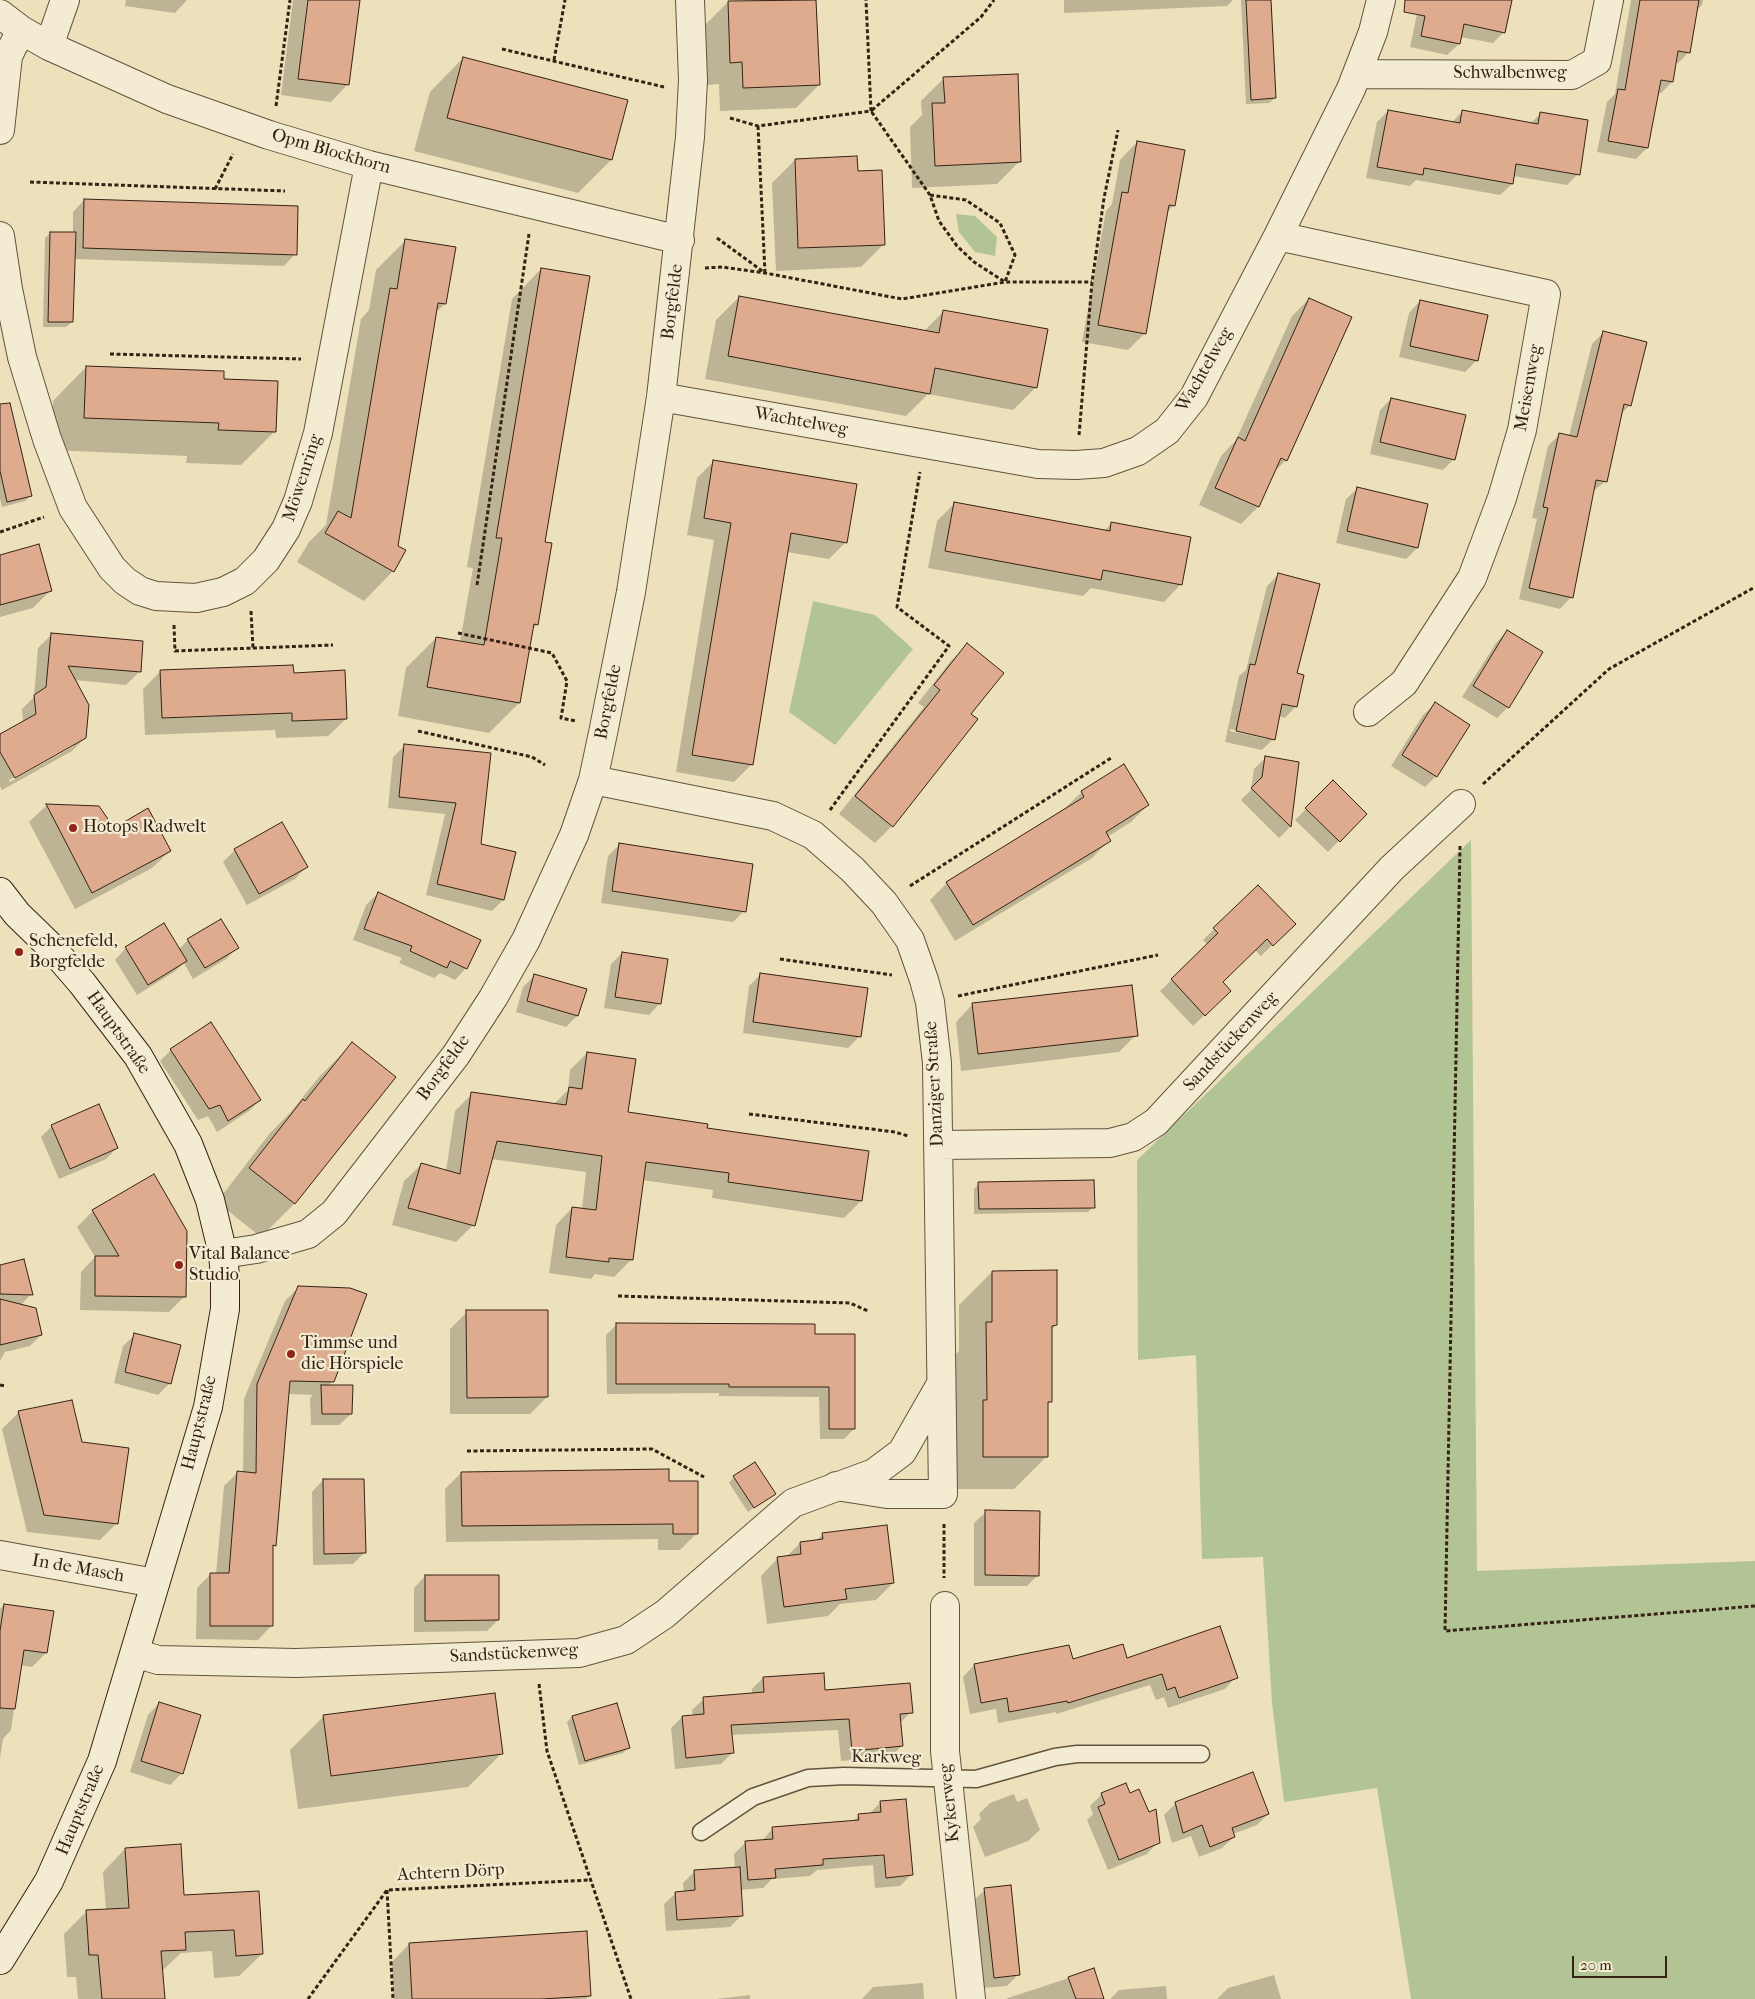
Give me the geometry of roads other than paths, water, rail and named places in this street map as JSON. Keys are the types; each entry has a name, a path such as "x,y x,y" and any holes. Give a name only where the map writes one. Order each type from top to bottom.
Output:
{"street":[{"path":"49,46 65,0"},
{"name":"Borgfelde","path":"224,1254 256,1249 308,1234 334,1213 456,1055 493,998 526,940 574,834 593,780 631,592 662,397 680,240 693,80 690,0"},
{"name":"Wachtelweg","path":"662,397 1038,464 1076,466 1104,463 1138,451 1167,431 1194,397 1278,236 1358,74 1381,0"},
{"name":"Schwalbenweg","path":"1358,74 1572,75 1597,60 1610,0"},
{"path":"0,130 10,22"},
{"name":"Opm Blockhorn","path":"10,22 49,46 167,99 269,135 369,165 680,240"},
{"name":"Möwenring","path":"0,236 8,289 22,357 47,439 73,508 112,568 125,581 140,591 172,598 196,598 223,592 245,581 266,560 286,529 309,469 369,165"},
{"name":"Meisenweg","path":"1278,236 1546,294 1522,430 1502,498 1472,578 1404,683 1368,712"},
{"name":"Danziger Straße","path":"593,780 773,816 812,835 853,870 884,903 910,940 927,991 937,1063 943,1494 887,1494 836,1486"},
{"name":"Sandstückenweg","path":"939,1144 1110,1143 1133,1137 1149,1127 1156,1122 1392,868 1461,804"},
{"name":"Hauptstraße","path":"0,892 8,910 50,946 82,983 138,1056 188,1144 210,1200 224,1254 225,1309 208,1407 102,1761 49,1881 0,1960"},
{"name":"Sandstückenweg","path":"135,1653 158,1660 296,1663 579,1652 626,1640 665,1614 793,1503 874,1473 902,1452 942,1383"},
{"name":"In de Masch","path":"0,1555 156,1583"},
{"name":"Kykerweg","path":"944,1606 945,1752 971,1999"}],"lane":[{"name":"Karkweg","path":"701,1832 753,1798 808,1778 844,1776 976,1779 1055,1757 1077,1754 1201,1754"}],"place":[{"name":"Hotops Radwelt","path":"73,828"},
{"name":"Schenefeld, Borgfelde","path":"19,952"},
{"name":"Vital Balance Studio","path":"179,1265"},
{"name":"Timmse und die Hörspiele","path":"291,1354"}]}
